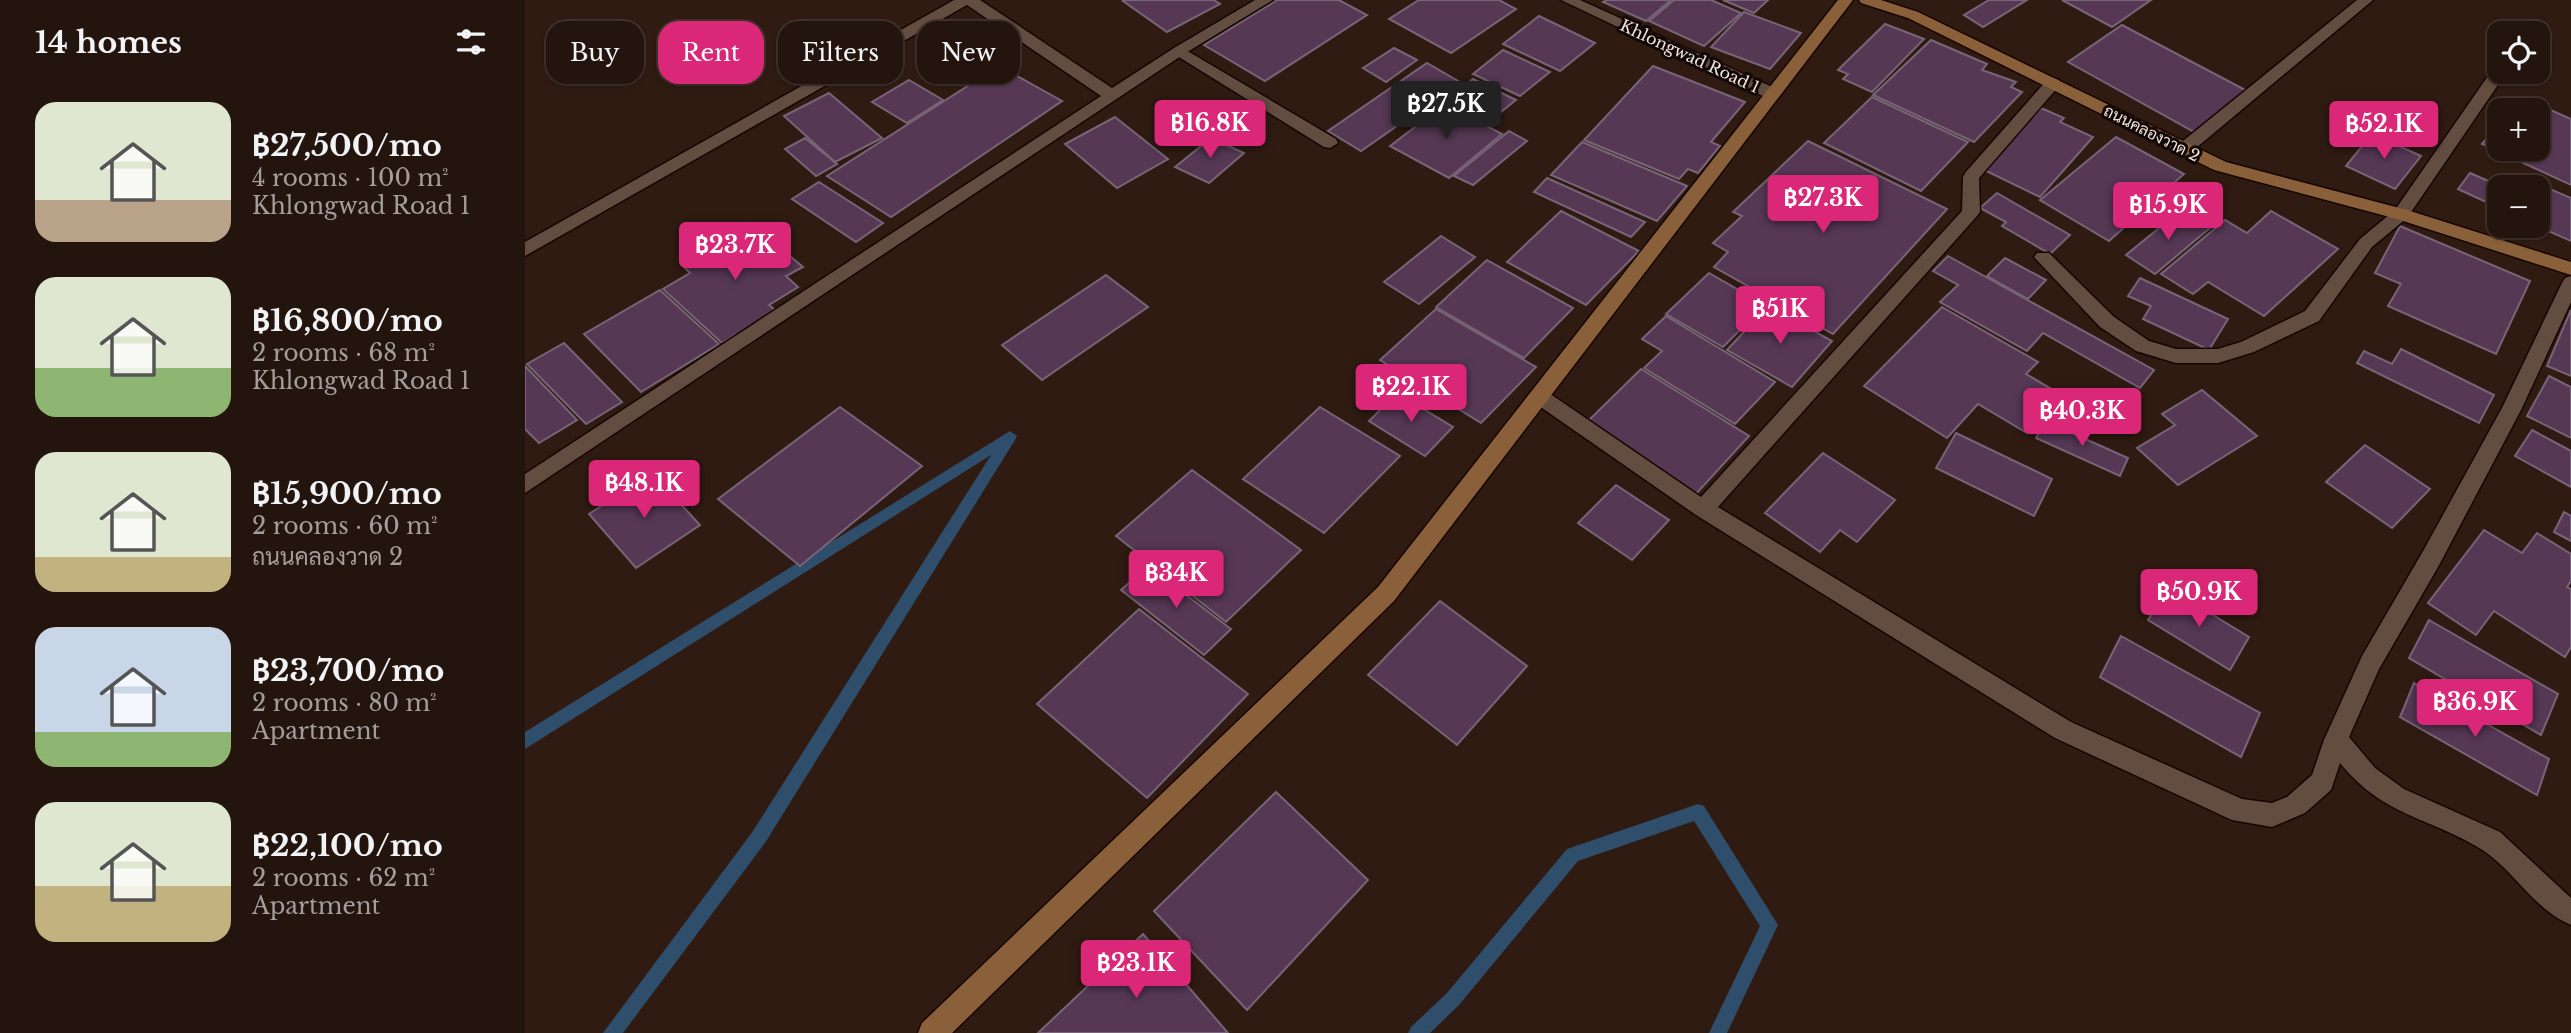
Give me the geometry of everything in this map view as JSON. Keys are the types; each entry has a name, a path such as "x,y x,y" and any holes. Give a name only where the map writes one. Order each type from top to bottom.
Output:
{"street":[{"path":"525,250 967,0 1112,96"},
{"path":"525,485 1179,51 1266,0"},
{"name":"Khlongwad Road 1","path":"1568,0 1773,94"},
{"path":"932,1033 1386,594 1846,0"},
{"name":"ถนนคลองวาด 2","path":"1866,0 1913,15 2220,166 2401,214 2571,269"},
{"path":"2184,149 2366,0"},
{"path":"1179,51 1330,143"},
{"path":"1703,509 1971,212 1971,177 2053,83"},
{"path":"2043,257 2107,322 2143,346 2176,356 2218,356 2246,347 2312,316 2366,243 2401,214 2491,84"},
{"path":"1539,397 1703,509 2063,730 2241,811 2272,815 2296,805 2322,782 2336,740 2370,663 2430,560 2511,410 2571,284"},
{"path":"2336,740 2366,776 2395,797 2491,841 2559,905 2571,912"}],"building":[{"path":"1214,0 1220,4 1167,32 1123,1"},
{"path":"1277,0 1339,0 1367,15 1265,81 1204,45"},
{"path":"1419,0 1499,0 1516,9 1451,53 1389,19"},
{"path":"1671,0 1646,21 1603,2"},
{"path":"1674,0 1711,0 1741,13 1704,46 1649,21"},
{"path":"1723,0 1768,0 1754,13"},
{"path":"1989,0 2027,0 1983,27 1964,15"},
{"path":"2062,0 2151,0 2112,27"},
{"path":"1744,12 1801,33 1770,69 1711,47"},
{"path":"1539,16 1595,43 1560,71 1503,44"},
{"path":"1885,24 1924,39 1872,92 1843,79 1848,74 1838,70"},
{"path":"2122,25 2249,92 2196,133 2068,62"},
{"path":"1931,40 1987,64 1982,70 2016,82 2011,87 2022,92 1974,142 1873,95"},
{"path":"1394,48 1417,60 1386,82 1363,68"},
{"path":"1503,50 1550,72 1520,96 1473,74"},
{"path":"1427,63 1460,82 1361,151 1328,131"},
{"path":"1653,66 1745,102 1711,142 1720,146 1698,173 1688,169 1679,179 1584,140"},
{"path":"1020,78 1062,101 891,217 827,176 971,84 1020,84"},
{"path":"1473,79 1516,100 1487,123 1445,102"},
{"path":"909,80 943,100 907,123 872,102"},
{"path":"829,93 882,138 835,162 784,116"},
{"path":"1872,97 1968,142 1921,191 1824,143"},
{"path":"1445,104 1502,134 1449,178 1390,146"},
{"path":"2041,108 2064,118 2060,122 2093,137 2040,197 1982,169"},
{"path":"2550,110 2571,119 2571,185 2519,161 2550,161"},
{"path":"1115,117 1168,159 1117,188 1065,144"},
{"path":"1509,131 1527,141 1473,185 1454,176"},
{"path":"2372,134 2421,156 2395,189 2346,166"},
{"path":"2116,137 2184,174 2109,241 2040,200"},
{"path":"805,138 837,164 816,176 785,149"},
{"path":"1211,138 1244,153 1209,183 1175,167"},
{"path":"1808,141 1947,209 1833,334 1714,267 1728,252 1713,243 1742,216 1733,212"},
{"path":"1582,142 1687,186 1657,221 1551,175"},
{"path":"2470,173 2487,180 2487,202 2458,189"},
{"path":"1547,178 1645,222 1631,237 1534,192"},
{"path":"819,182 883,223 856,242 792,199"},
{"path":"2550,189 2571,198 2571,241 2550,232"},
{"path":"1997,193 2070,235 2050,254 2002,226 2006,222 1980,208"},
{"path":"1561,211 1639,251 1586,305 1507,262"},
{"path":"2180,211 2210,228 2155,274 2126,255"},
{"path":"2271,211 2338,249 2264,316 2208,282 2193,294 2161,274 2225,220 2247,233"},
{"path":"751,223 803,267 786,276 798,287 769,305 775,310 722,343 663,289 690,273 681,264 710,247 706,244 722,235 725,238"},
{"path":"2400,226 2530,281 2496,354 2388,306 2401,284 2375,273"},
{"path":"1441,236 1475,257 1419,304 1384,282"},
{"path":"1948,256 2154,370 2140,388 2043,333 2027,351 1940,302 1958,285 1933,271"},
{"path":"2005,258 2046,280 2028,299 1987,276"},
{"path":"1487,260 1573,308 1524,358 1436,307"},
{"path":"1709,273 1765,305 1723,347 1666,314"},
{"path":"1106,275 1148,307 1042,380 1002,345"},
{"path":"2140,278 2228,319 2209,350 2143,319 2151,306 2128,296"},
{"path":"660,290 719,344 641,392 584,334"},
{"path":"1768,306 1832,341 1792,387 1727,350"},
{"path":"1942,307 2038,362 2026,374 2060,394 2027,433 1978,404 1947,438 1864,386"},
{"path":"1436,309 1536,367 1481,423 1380,360"},
{"path":"2571,310 2571,376 2547,366"},
{"path":"1666,316 1775,382 1735,424 1644,368 1662,351 1642,339"},
{"path":"564,343 622,402 586,424 527,364"},
{"path":"2401,349 2494,395 2479,423 2357,363 2364,351 2392,364"},
{"path":"525,366 577,420 539,443 525,429"},
{"path":"1641,369 1749,436 1695,495 1586,423"},
{"path":"2549,376 2571,387 2571,438 2527,416"},
{"path":"2202,390 2257,436 2178,485 2137,448 2175,425 2162,414"},
{"path":"1397,393 1453,427 1425,456 1369,421"},
{"path":"840,407 922,466 800,566 718,499"},
{"path":"1320,407 1400,456 1324,533 1243,479"},
{"path":"2045,421 2128,458 2120,476 2036,438"},
{"path":"2532,430 2571,451 2571,487 2515,456"},
{"path":"1956,433 2052,479 2034,516 1936,468"},
{"path":"2365,445 2430,489 2392,528 2326,482"},
{"path":"1823,453 1895,500 1857,542 1840,530 1820,552 1765,513"},
{"path":"1192,470 1301,550 1226,622 1116,536"},
{"path":"652,473 700,525 636,568 589,514"},
{"path":"1616,485 1669,520 1632,560 1578,523"},
{"path":"2564,512 2571,516 2571,541 2554,532"},
{"path":"2484,530 2522,553 2537,533 2571,554 2571,581 2567,587 2571,589 2571,647 2565,657 2494,611 2476,635 2428,603"},
{"path":"1148,566 1231,629 1204,655 1121,590"},
{"path":"2169,588 2249,637 2230,670 2148,620"},
{"path":"1440,601 1527,666 1457,745 1368,675"},
{"path":"1139,609 1248,694 1147,798 1037,704"},
{"path":"2429,620 2558,694 2541,735 2409,658"},
{"path":"2121,636 2260,713 2241,757 2100,677"},
{"path":"2414,683 2549,759 2537,795 2400,717"},
{"path":"1276,792 1368,880 1247,1010 1154,911"},
{"path":"1143,934 1228,1033 1038,1033"}],"waterway":[{"path":"525,741 1010,436 759,837 612,1033"},
{"path":"1417,1033 1453,999 1573,855 1698,812 1769,925 1718,1033"}]}
